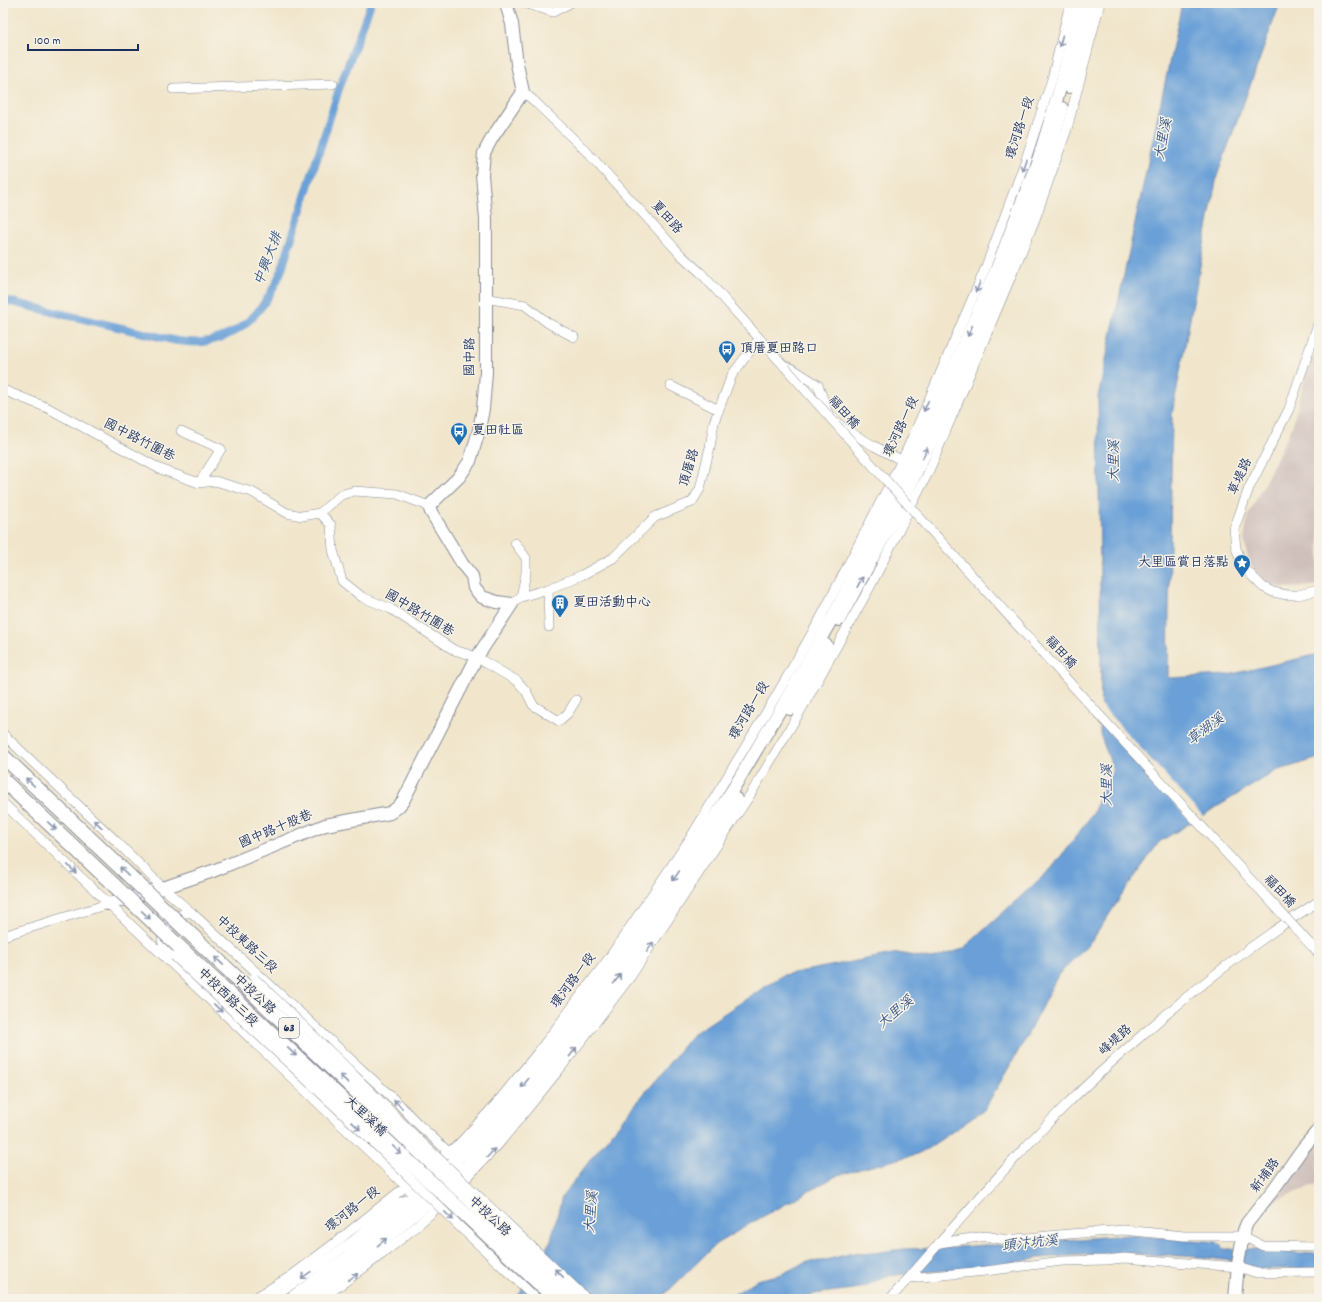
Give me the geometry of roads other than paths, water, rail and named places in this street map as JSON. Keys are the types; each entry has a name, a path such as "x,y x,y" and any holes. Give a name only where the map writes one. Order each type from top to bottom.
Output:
{"main road":[{"name":"中投公路","path":"3,756 575,1299"},
{"name":"中投公路","path":"3,780 209,975 556,1299"}],"street":[{"path":"506,3 512,24 517,64 523,92"},
{"path":"524,3 553,12 570,3"},
{"name":"環河路一段","path":"915,467 920,421 982,276 1007,212 1052,78 1070,3"},
{"name":"環河路一段","path":"290,1299 360,1247 403,1212 417,1196 499,1132 548,1073 644,941 674,898 742,789 804,686 901,505 953,369 997,268 1039,157 1062,82 1080,3"},
{"name":"環河路一段","path":"321,1299 366,1267 428,1209 461,1163 460,1144 539,1051 609,958 689,840 776,696 819,621 915,467 970,356 1013,253 1051,148 1080,47 1090,3"},
{"name":"環河路一段","path":"915,467 1034,222 1067,129 1100,3"},
{"path":"173,89 333,84"},
{"name":"國中路","path":"429,506 459,477 470,461 478,434 483,409 486,374 486,218 482,175 484,153 492,138 523,92"},
{"name":"夏田路","path":"523,92 586,151 681,255 701,273 784,366"},
{"path":"485,298 525,305 548,323 574,337"},
{"name":"草堤路","path":"1319,321 1289,409 1249,488 1234,529 1236,548 1241,561 1246,570 1263,587 1273,592 1287,595 1298,595 1319,590"},
{"name":"頂厝路","path":"517,601 582,575 613,558 655,517 692,502 700,489 714,422 732,375 759,339"},
{"path":"784,366 793,369 818,385 828,413 843,428 915,467"},
{"name":"福田橋","path":"784,366 1076,690 1319,954"},
{"path":"671,386 719,410"},
{"name":"國中路竹圍巷","path":"3,390 48,408 160,469 199,483 215,481 252,492 287,513 302,516 320,512 331,525 333,550 342,580 362,597 391,609 454,650 477,657 517,681 526,691 533,705 559,720 568,713 576,700"},
{"path":"181,432 221,449 199,483"},
{"path":"320,512 341,495 354,491 397,494 429,506 447,540 472,576 474,588 478,593 482,597 497,602 517,601"},
{"path":"477,657 517,601 526,573 526,558 515,543"},
{"path":"548,589 549,627"},
{"name":"國中路十股巷","path":"3,936 164,888 213,871 325,825 390,813 403,801 477,657"},
{"name":"中投東路三段","path":"3,734 116,840 164,888 461,1163"},
{"name":"中投西路三段","path":"3,803 194,986 417,1196 428,1209"},
{"name":"峰堤路","path":"939,1243 1007,1166 1068,1103 1157,1021 1280,925 1319,901"},
{"path":"174,956 165,948 162,939 164,930 170,920 178,914 186,912 192,913"},
{"path":"146,939 174,956"},
{"name":"大里溪橋","path":"229,948 254,978 340,1061 414,1136 587,1299"},
{"name":"大里溪橋","path":"174,956 537,1299"},
{"name":"新埔路","path":"1238,1266 1242,1239 1247,1223 1319,1129"},
{"name":"環河路一段","path":"253,1299 291,1276 406,1186 461,1163"},
{"name":"環河路一段","path":"268,1299 328,1260 398,1203 417,1196"},
{"name":"環河路一段","path":"306,1299 324,1288 428,1209"},
{"path":"890,1299 939,1243 986,1236 1006,1240 1124,1230 1184,1236 1242,1239 1263,1246 1319,1247"},
{"path":"909,1278 993,1270 1062,1261 1124,1258 1238,1266 1257,1273 1319,1272"},
{"path":"1235,1299 1238,1266"}],"water":[{"path":"1182,3 1280,3 1217,176 1172,414 1168,678 1228,675 1319,654 1319,758 1276,771 1159,842 1093,939 1058,975 1023,1043 984,1110 921,1153 838,1175 753,1222 716,1244 660,1299 516,1299 551,1240 562,1197 597,1151 693,1034 783,975 898,953 932,959 963,949 1052,868 1092,815 1113,769 1100,734 1101,669 1098,397"},
{"name":"頭汴坑溪","path":"1128,1235 1217,1242 1224,1249 1256,1249 1277,1252 1319,1254 1319,1268 1260,1269 1231,1261 1201,1257 1119,1253 1080,1255 1040,1258 1001,1265 886,1276 861,1288 814,1294 807,1299 727,1299 757,1280 782,1274 806,1262 822,1261 853,1253 865,1254 903,1249 1001,1245"}],"waterway":[{"name":"中興大排","path":"3,300 177,341 190,342 217,339 230,334 251,319 268,297 281,272 339,89 371,3"}],"place":[{"name":"頂厝夏田路口","path":"727,364"},
{"name":"夏田社區","path":"459,446"},
{"name":"大里區賞日落點","path":"1242,578"},
{"name":"夏田活動中心","path":"560,618"}],"water label":[{"name":"大里溪","path":"1164,139"},
{"name":"大里溪","path":"1115,461"},
{"name":"草湖溪","path":"1206,730"},
{"name":"大里溪","path":"1108,785"},
{"name":"大里溪","path":"896,1013"},
{"name":"大里溪","path":"592,1212"}]}
